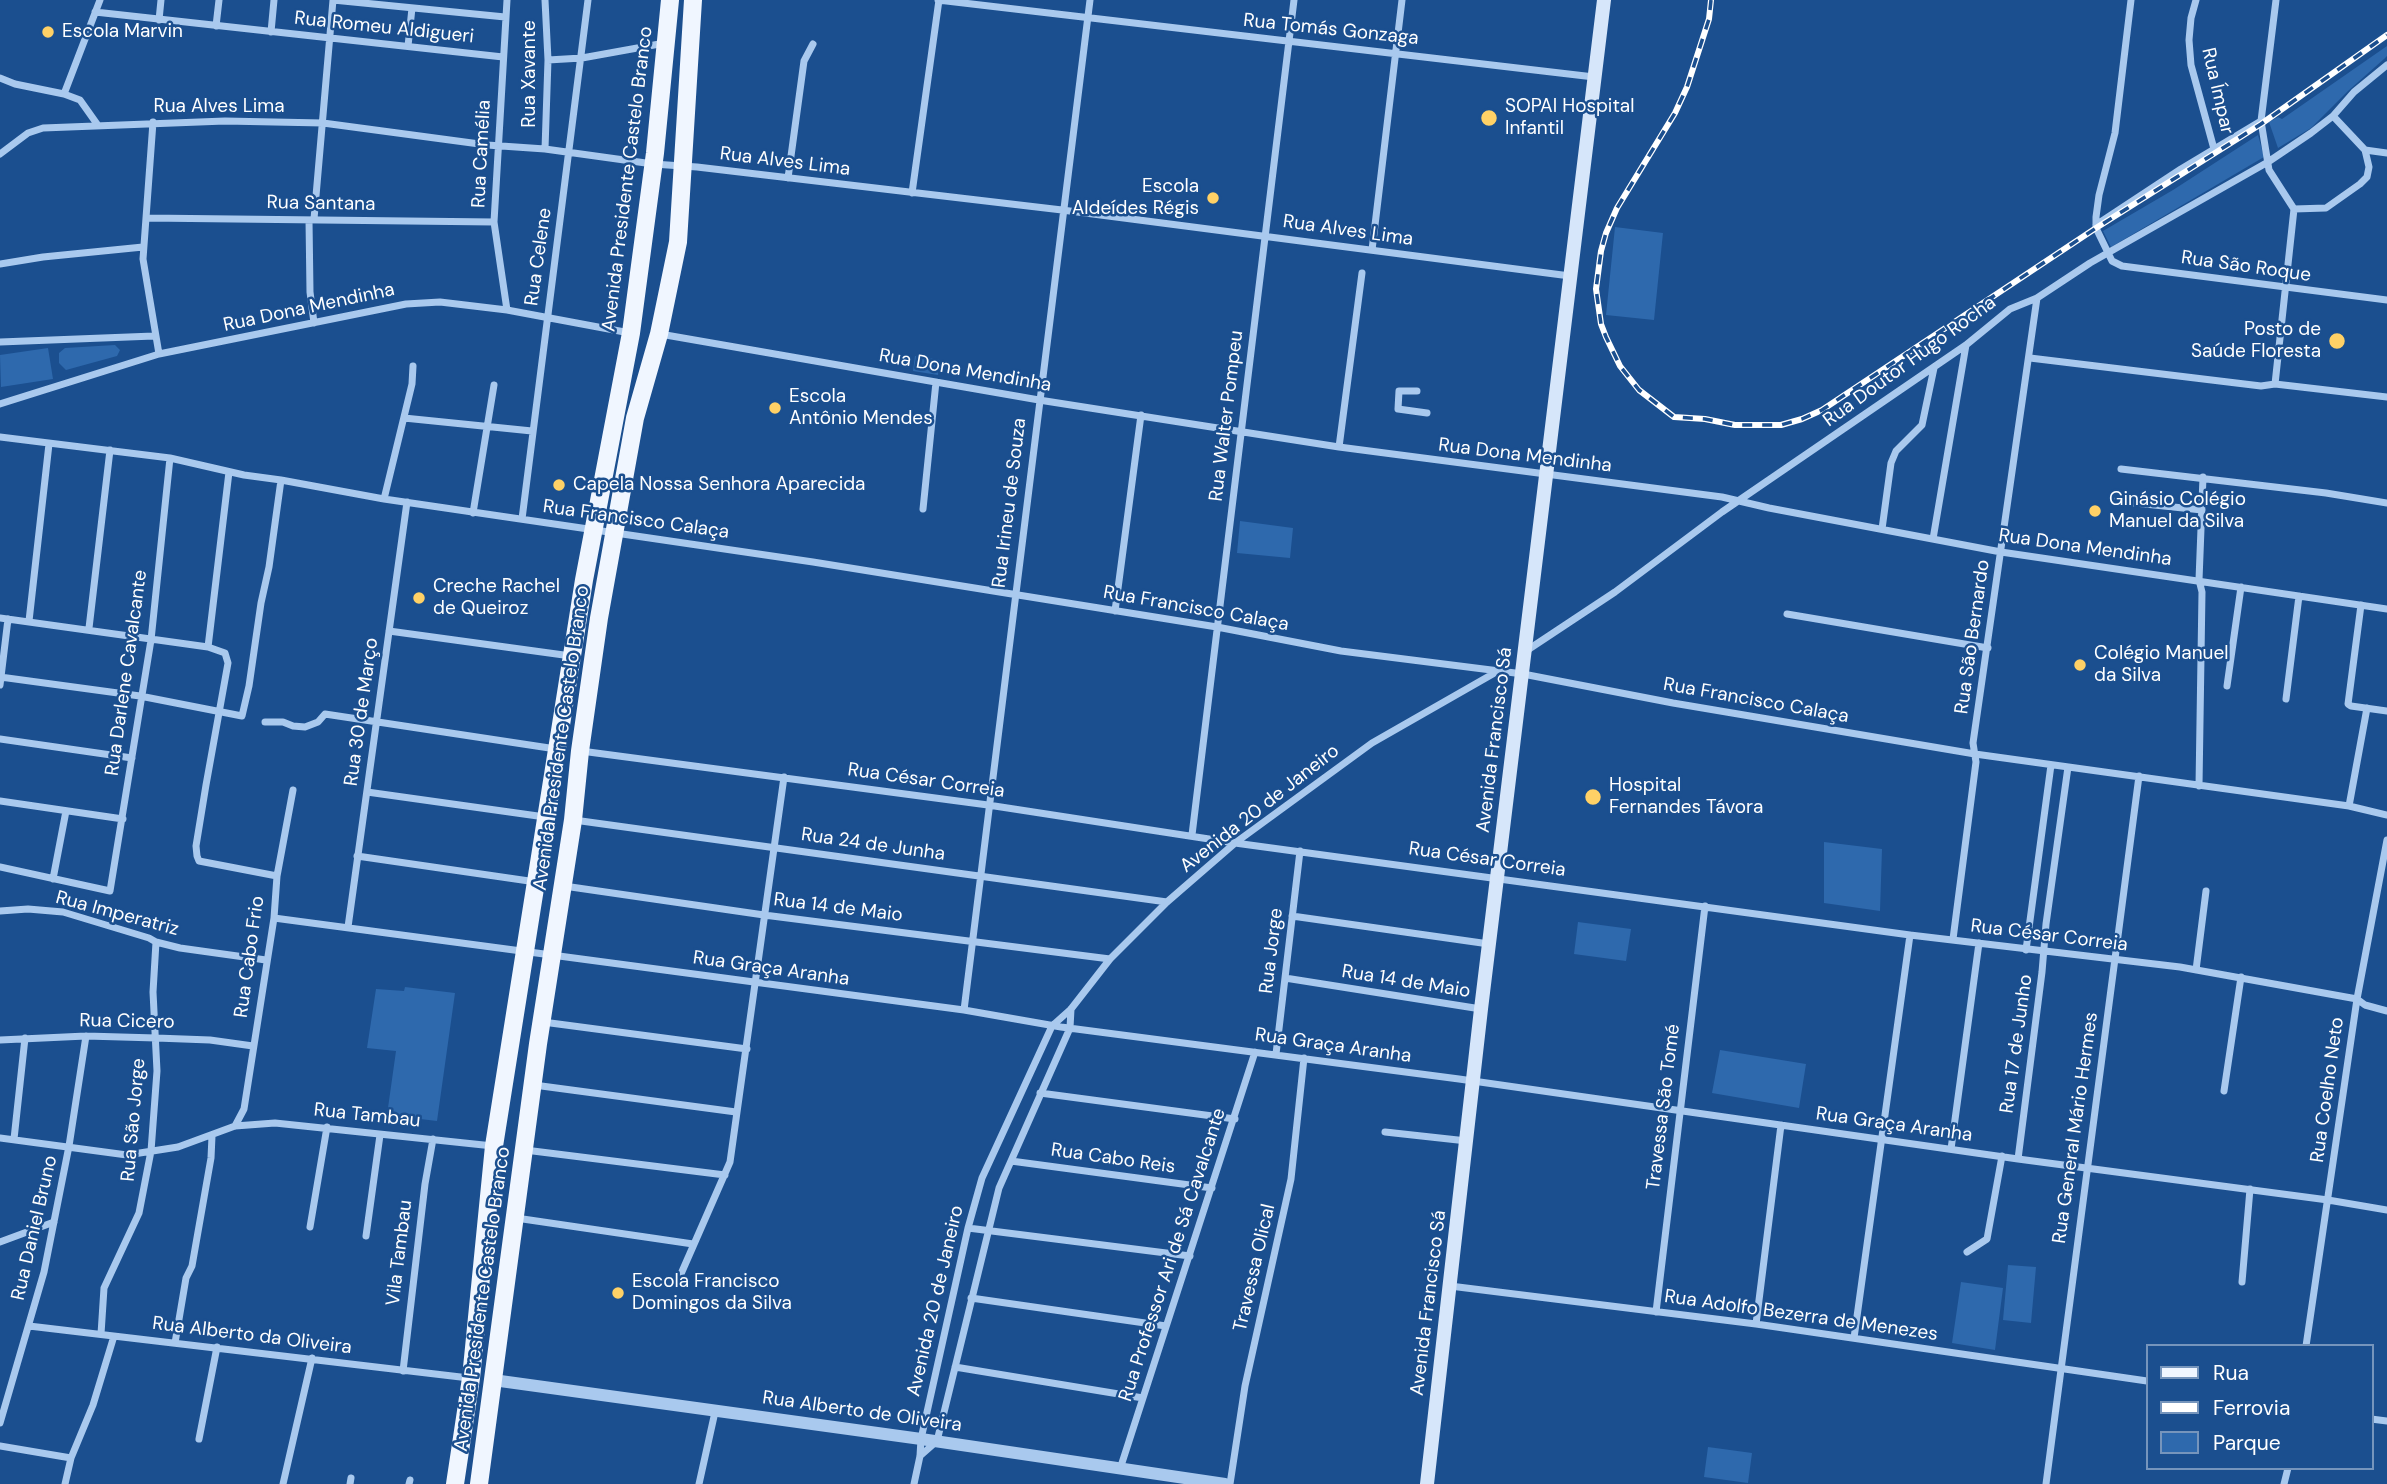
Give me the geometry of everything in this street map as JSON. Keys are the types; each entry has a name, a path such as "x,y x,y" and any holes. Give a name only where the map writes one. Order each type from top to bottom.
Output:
{"main road":[{"name":"Avenida Presidente Castelo Branco","path":"455,1484 471,1378 494,1146 571,656 631,333 653,164 670,0"},
{"name":"Avenida Presidente Castelo Branco","path":"479,1484 538,1044 554,955 580,751 613,533 635,418 659,334 678,242 694,0"},
{"name":"Avenida Francisco Sá","path":"1427,1484 1481,1009 1604,0"},
{"path":"511,1039 538,1044"}],"street":[{"path":"64,94 100,0"},
{"path":"159,20 161,0"},
{"path":"216,26 219,0"},
{"path":"271,32 274,0"},
{"path":"314,323 310,292 311,220 323,123 333,0 505,17"},
{"name":"Rua Camélia","path":"507,0 494,222 507,310"},
{"name":"Rua Xavante","path":"545,0 548,60 545,149"},
{"name":"Rua Celene","path":"522,519 588,0"},
{"path":"912,193 938,0"},
{"name":"Rua Tomás Gonzaga","path":"938,0 1596,77"},
{"path":"1022,10 1023,0"},
{"name":"Rua Irineu de Souza","path":"964,1010 1090,0"},
{"name":"Rua Walter Pompeu","path":"1192,835 1263,235 1294,0"},
{"path":"1372,250 1402,0"},
{"path":"2108,253 2096,221 2099,195 2115,133 2131,0"},
{"name":"Rua Ímpar","path":"2196,0 2189,40 2191,65 2214,149"},
{"path":"2275,384 2294,209 2269,170 2261,121 2276,0"},
{"path":"408,46 412,8"},
{"name":"Rua Romeu Aldigueri","path":"95,12 503,57"},
{"path":"548,60 582,58 666,43"},
{"path":"788,178 804,61 813,44"},
{"name":"Rua Doutor Hugo Rocha","path":"1525,651 1615,592 1739,501 1934,368 2010,309 2037,298 2108,253 2268,162 2333,116 2354,92 2387,65"},
{"path":"0,78 79,100 97,124"},
{"path":"2294,209 2326,208 2367,177 2369,167 2365,150 2333,116"},
{"path":"2096,221 2261,121"},
{"path":"153,122 143,259 159,354"},
{"name":"Rua Alves Lima","path":"0,154 34,130 153,122 323,123 499,146 545,149 653,164 1062,210 1572,276"},
{"path":"2365,150 2387,153"},
{"name":"Rua Santana","path":"147,218 494,222"},
{"path":"0,264 144,247"},
{"name":"Rua São Roque","path":"2108,253 2112,261 2122,266 2387,300"},
{"path":"1339,447 1362,273"},
{"name":"Rua São Bernardo","path":"1953,939 1976,762 1973,743 2037,298"},
{"name":"Rua Dona Mendinha","path":"0,404 159,354 406,304 440,302 507,310 631,333"},
{"name":"Rua Dona Mendinha","path":"659,334 936,382 1009,391 1039,400 1339,447 1722,497 2001,552 2387,609"},
{"path":"0,342 154,336"},
{"path":"1933,539 1966,345"},
{"path":"2030,358 2261,386 2275,384 2387,397"},
{"path":"384,499 404,418 413,366"},
{"path":"1882,529 1891,463 1896,451 1922,425 1934,368"},
{"path":"923,509 936,382"},
{"path":"473,513 494,385"},
{"path":"1417,391 1399,391 1398,409 1427,413"},
{"path":"1115,611 1142,415"},
{"path":"404,418 532,431"},
{"name":"Rua Francisco Calaça","path":"0,438 170,458 229,472 384,499 813,562 1217,627 1341,651 1523,674 1673,703 1975,754 2349,806 2387,815"},
{"path":"29,621 49,444"},
{"path":"89,628 110,450"},
{"name":"Rua Darlene Cavalcante","path":"53,879 110,891 150,640 170,458"},
{"path":"2121,469 2203,477 2387,503"},
{"path":"208,647 229,472"},
{"path":"2199,786 2202,592 2199,580 2203,477"},
{"path":"277,876 199,861 197,856 196,846 219,712 228,663 225,653 208,647 150,640 89,628 4,618 0,680 140,696 219,712 242,716 269,567 281,480"},
{"path":"2116,501 2202,510"},
{"name":"Rua 30 de Março","path":"348,927 407,502"},
{"path":"2227,686 2241,587"},
{"path":"2286,699 2299,596"},
{"path":"2361,605 2348,702 2350,706 2387,711"},
{"path":"1787,614 1988,648"},
{"path":"389,631 571,656"},
{"name":"Avenida 20 de Janeiro","path":"914,1484 921,1438 968,1228 982,1178 1052,1026 1071,1009 1110,959 1167,902 1235,843 1372,743 1498,671"},
{"path":"2349,806 2367,708"},
{"path":"265,723 283,722 305,727 318,722 325,714 557,749"},
{"path":"0,739 132,758"},
{"name":"Rua César Correia","path":"580,751 988,804 1235,843 1910,935 2196,970 2357,999 2365,1005 2387,1011"},
{"name":"Rua 17 de Junho","path":"2026,950 2051,765"},
{"name":"Rua 17 de Junho","path":"2018,1159 2068,767"},
{"name":"Rua General Mário Hermes","path":"2046,1484 2139,776"},
{"path":"677,1283 730,1162 784,778"},
{"name":"Rua Cabo Frio","path":"236,1126 244,1109 274,918 277,876 293,790"},
{"path":"367,792 545,817"},
{"path":"0,801 123,819"},
{"path":"0,867 53,879 66,811"},
{"name":"Rua 24 de Junha","path":"573,820 1167,902"},
{"name":"Rua Coelho Neto","path":"2306,1344 2357,999 2387,840"},
{"name":"Rua Jorge","path":"1276,1054 1300,851"},
{"path":"357,856 536,882"},
{"name":"Rua 14 de Maio","path":"563,886 1110,959"},
{"path":"2196,970 2206,891"},
{"name":"Travessa São Tomé","path":"1656,1312 1705,906"},
{"name":"Rua Imperatriz","path":"0,911 28,909 63,912 180,948 266,960"},
{"path":"1292,916 1489,944"},
{"name":"Rua Graça Aranha","path":"274,918 964,1010 1052,1026 1474,1081 2387,1210"},
{"path":"1854,1338 1910,935"},
{"name":"Rua São Jorge","path":"101,1335 104,1288 139,1213 151,1151 157,1070 153,992 156,942"},
{"path":"1951,1149 1979,943"},
{"path":"2224,1091 2241,977"},
{"name":"Rua 14 de Maio","path":"1285,978 1481,1009"},
{"name":"Avenida 20 de Janeiro","path":"937,1441 999,1188 1070,1028 1071,1009"},
{"path":"543,1023 747,1049"},
{"name":"Rua Cicero","path":"0,1040 86,1036 210,1040 253,1046"},
{"name":"Rua Daniel Bruno","path":"0,1423 29,1326 54,1222 86,1036"},
{"path":"14,1139 25,1038"},
{"name":"Rua Professor Ari de Sá Cavalcante","path":"1120,1469 1255,1052"},
{"name":"Travessa Olical","path":"1228,1484 1245,1386 1292,1179 1304,1058"},
{"path":"534,1084 736,1112"},
{"path":"1040,1093 1235,1119"},
{"name":"Rua Tambau","path":"0,1138 127,1155 178,1147 236,1126 275,1123 494,1146"},
{"path":"1756,1324 1781,1125"},
{"path":"310,1227 327,1127"},
{"path":"1385,1132 1466,1141"},
{"path":"366,1236 380,1135"},
{"path":"176,1343 211,1158 212,1136"},
{"name":"Vila Tambau","path":"402,1371 433,1139"},
{"path":"525,1150 725,1175"},
{"path":"1967,1252 1987,1240 2001,1156"},
{"name":"Rua Cabo Reis","path":"1011,1161 1212,1188"},
{"path":"2242,1282 2250,1189"},
{"path":"515,1218 693,1244"},
{"path":"0,1241 54,1222"},
{"path":"968,1228 1190,1256"},
{"name":"Rua Adolfo Bezerra de Menezes","path":"1450,1286 1756,1324 2146,1381"},
{"path":"971,1298 1166,1326"},
{"name":"Rua Alberto da Oliveira","path":"29,1326 471,1378"},
{"path":"65,1484 71,1458 93,1405 114,1336"},
{"path":"199,1439 217,1348"},
{"path":"283,1484 312,1358"},
{"path":"955,1367 1143,1398"},
{"name":"Rua Alberto de Oliveira","path":"493,1380 921,1438 1228,1484"},
{"path":"699,1484 715,1412"},
{"path":"920,1456 937,1441"},
{"path":"0,1446 71,1458"}],"green space":[{"path":"2387,46 2387,56 2311,128 2278,148 2269,122 2278,117 2282,119"},
{"path":"2258,135 2264,157 2111,247 2103,231"},
{"path":"1615,227 1663,233 1654,320 1606,315"},
{"path":"115,345 120,350 117,356 66,370 59,363 59,353 65,348"},
{"path":"48,348 53,379 1,387 0,355"},
{"path":"915,356 940,360 938,375 913,371"},
{"path":"1240,521 1293,528 1290,558 1237,553"},
{"path":"1824,842 1882,849 1880,911 1824,903"},
{"path":"1578,922 1631,929 1626,961 1574,954"},
{"path":"405,987 455,993 437,1121 387,1115 396,1051 367,1048 376,989 404,991"},
{"path":"1720,1050 1806,1064 1799,1108 1712,1093"},
{"path":"2008,1265 2036,1267 2031,1323 2003,1320"},
{"path":"1961,1282 2003,1288 1995,1350 1952,1343"},
{"path":"1708,1447 1752,1453 1748,1483 1704,1477"}],"railway":[{"path":"1711,0 1709,19 1687,87 1675,113 1617,208 1606,233 1596,289 1601,324 1606,337 1620,366 1639,390 1674,417 1735,425 1781,425 1822,410 2096,228 2261,124 2387,35"}],"place":[{"name":"Escola Marvin","path":"48,32"},
{"name":"SOPAI Hospital Infantil","path":"1489,118"},
{"name":"Escola Aldeídes Régis","path":"1213,198"},
{"name":"Posto de Saúde Floresta","path":"2337,341"},
{"name":"Escola Antônio Mendes","path":"775,408"},
{"name":"Capela Nossa Senhora Aparecida","path":"559,485"},
{"name":"Ginásio Colégio Manuel da Silva","path":"2095,511"},
{"name":"Creche Rachel de Queiroz","path":"419,598"},
{"name":"Colégio Manuel da Silva","path":"2080,665"},
{"name":"Hospital Fernandes Távora","path":"1593,797"},
{"name":"Escola Francisco Domingos da Silva","path":"618,1293"}]}
